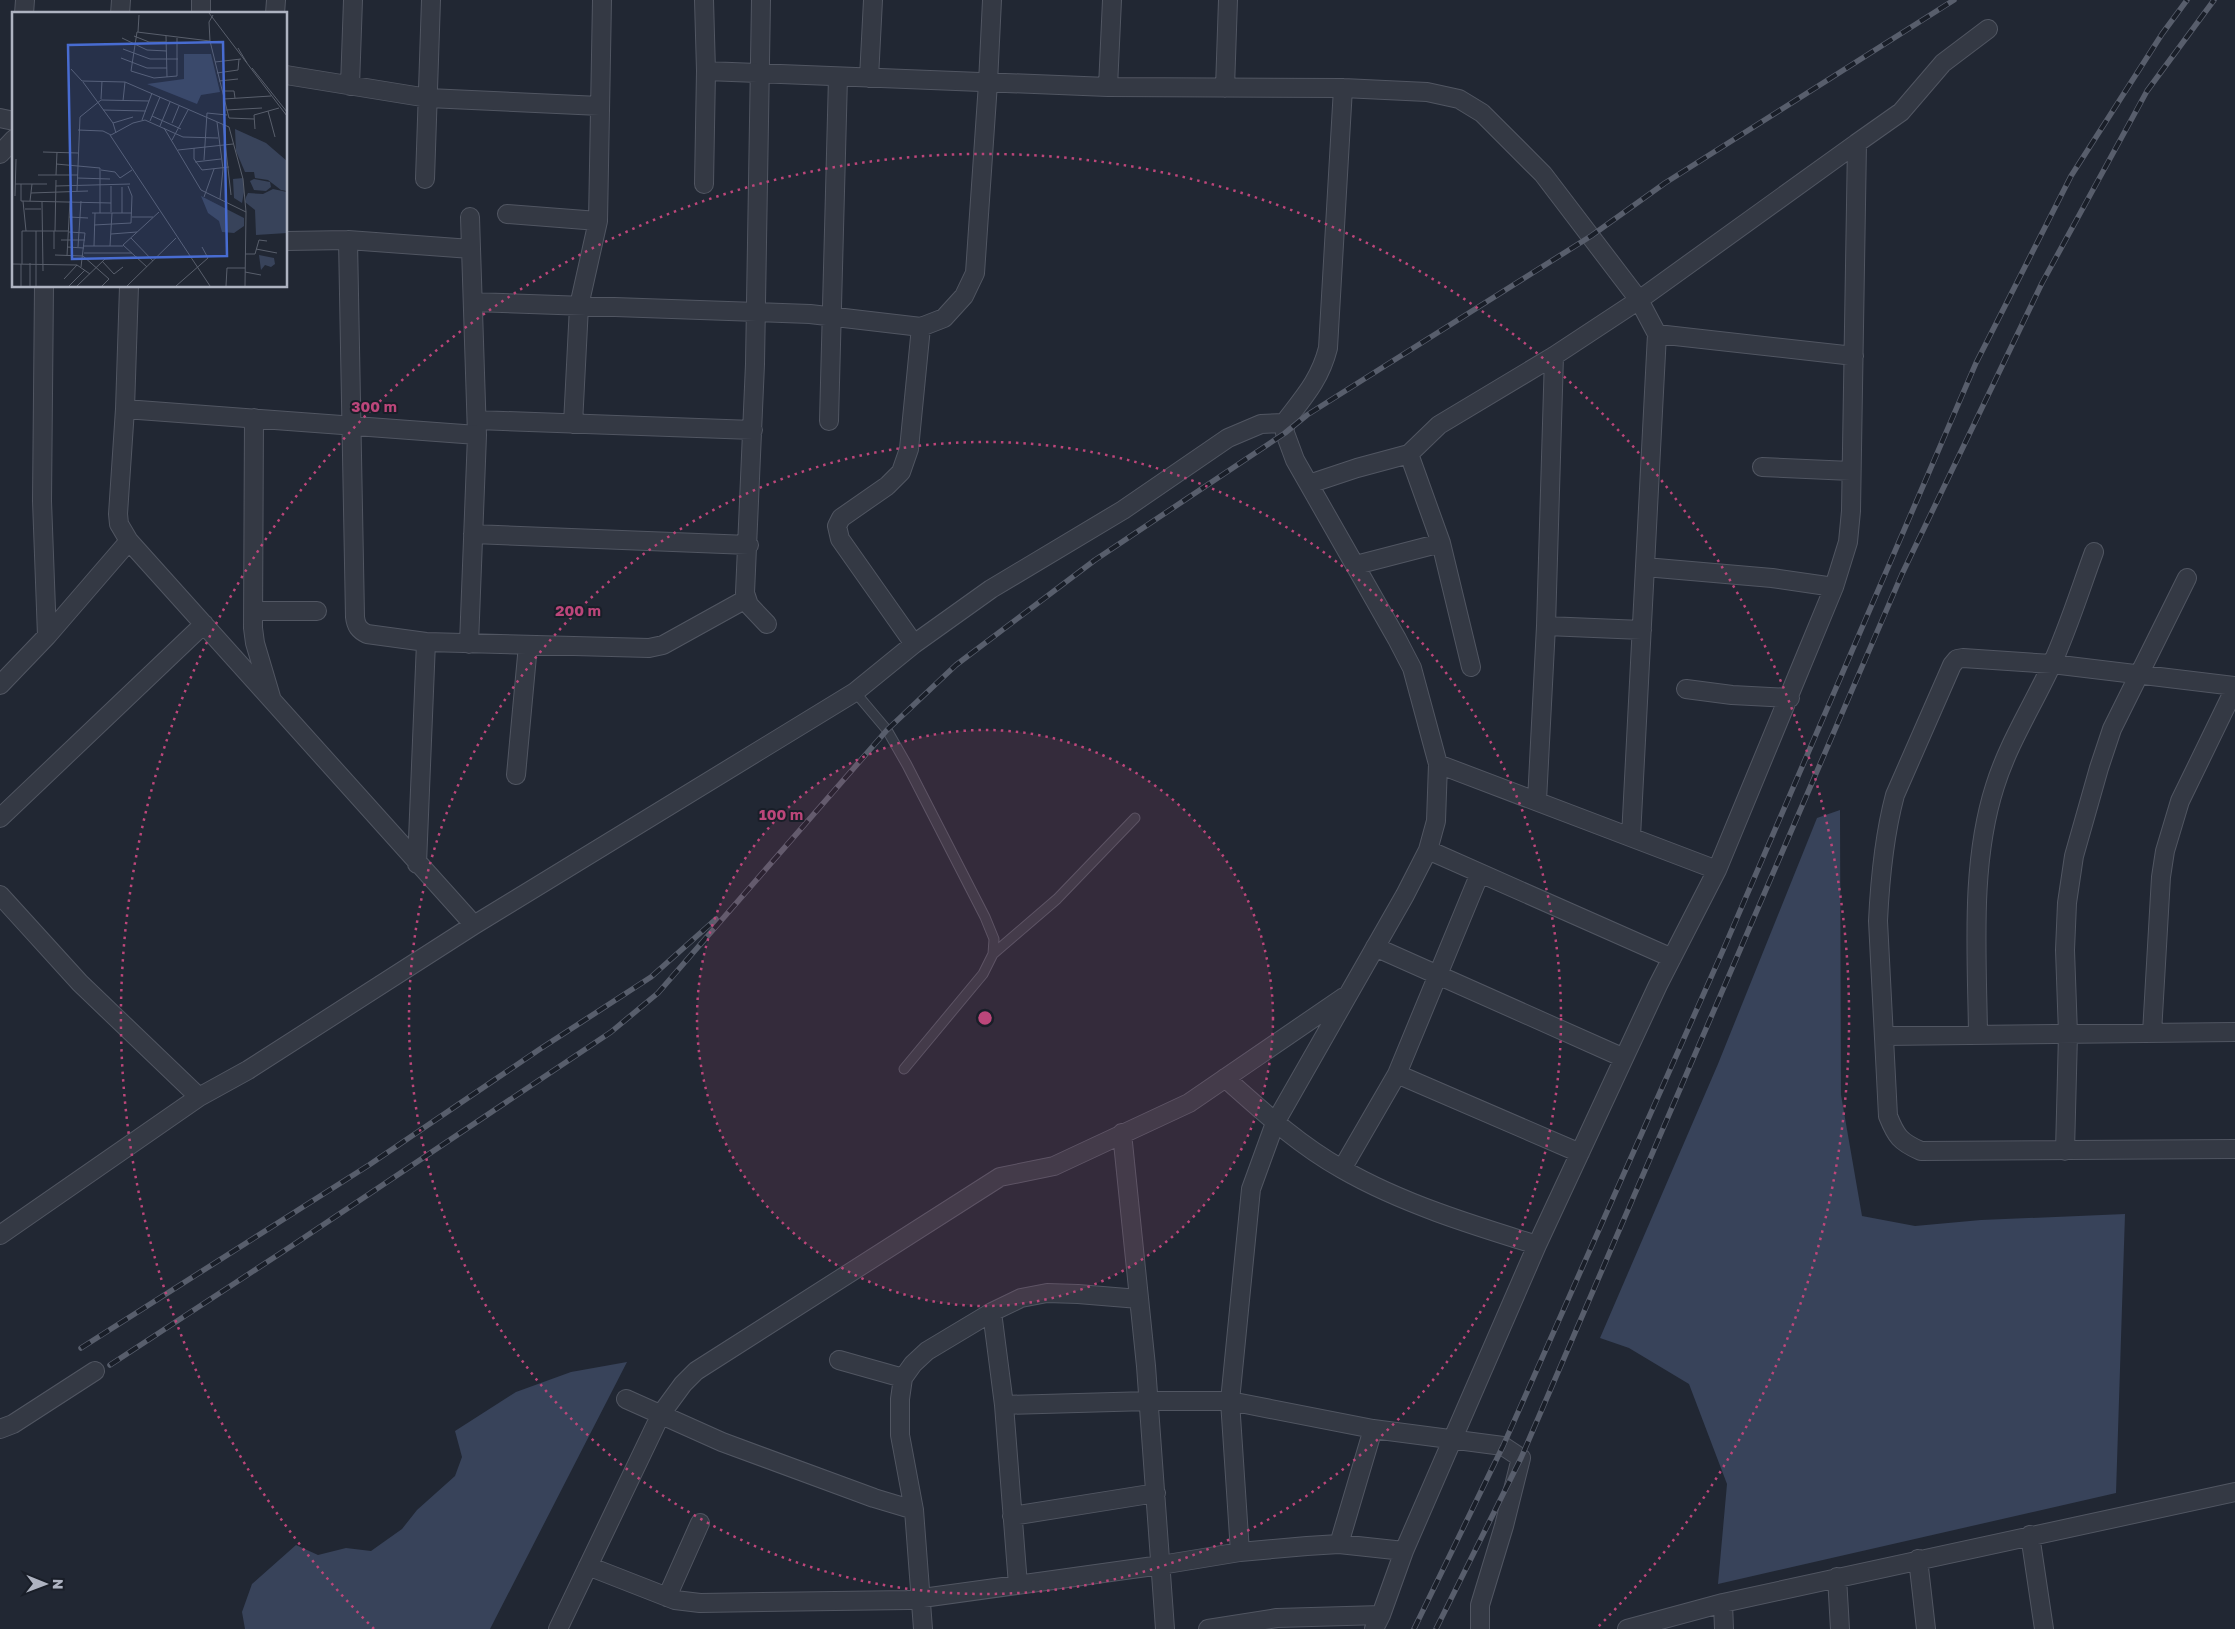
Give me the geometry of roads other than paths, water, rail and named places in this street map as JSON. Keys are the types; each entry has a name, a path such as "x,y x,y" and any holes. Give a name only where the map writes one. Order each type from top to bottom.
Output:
{"street":[{"path":"350,86 353,0"},
{"path":"425,179 431,0"},
{"path":"573,424 579,306 598,221 602,0"},
{"path":"704,0 706,71 704,184"},
{"path":"761,0 756,312 746,600 767,624"},
{"path":"869,78 873,0"},
{"path":"473,302 810,314 921,327 944,318 964,296 975,272 992,0"},
{"path":"1108,88 1112,0"},
{"path":"1225,88 1228,0"},
{"path":"1309,484 1357,468 1409,454 1439,425 1554,356 1640,300 1900,112 1943,63 1988,29"},
{"path":"706,71 1108,88 1343,88 1428,92 1459,99 1482,113 1543,174 1640,300 1657,334 1631,837"},
{"path":"288,76 428,98 600,106"},
{"path":"829,421 838,76"},
{"path":"1240,1552 1230,1401 1251,1189 1258,1166 1276,1123 1428,850 1436,822 1438,764 1412,668 1356,565 1295,460 1285,433 1284,423 1316,380 1324,365 1328,348 1343,88"},
{"path":"0,154 12,142"},
{"path":"1208,1629 1277,1618 1377,1622 1404,1551 1536,1245 1672,958 1717,870 1790,698 1834,587 1848,542 1854,356 1857,143"},
{"path":"508,214 598,221"},
{"path":"469,644 477,427 470,217"},
{"path":"288,241 348,240 471,249"},
{"path":"348,240 356,625 367,634 426,642 650,648 663,646 746,600"},
{"path":"44,288 42,501 47,636"},
{"path":"129,288 119,524 129,542 417,864 474,925"},
{"path":"914,644 840,539 837,526 841,518 887,486 901,472 909,449 921,327"},
{"path":"1657,334 1854,356"},
{"path":"1537,802 1546,626 1554,356"},
{"path":"125,409 352,425 477,427 573,424 752,430"},
{"path":"254,418 253,611 255,643 273,702"},
{"path":"0,1235 199,1098 264,1060 474,925 854,692 914,644 991,589 1124,510 1228,438 1261,424 1284,423"},
{"path":"1409,454 1441,544 1453,587 1471,668"},
{"path":"1762,466 1851,471"},
{"path":"474,534 749,545"},
{"path":"1,680 47,636 129,542"},
{"path":"1356,565 1441,544"},
{"path":"1978,1034 1976,916 1984,825 1995,785 2010,749 2052,664 2094,552"},
{"path":"1645,567 1772,578 1834,587"},
{"path":"2065,1151 2068,1034 2065,950 2067,903 2074,856 2112,729 2141,674 2187,578"},
{"path":"253,611 317,611"},
{"path":"0,818 204,624"},
{"path":"1546,626 1642,630"},
{"path":"417,864 426,642"},
{"path":"516,776 528,645"},
{"path":"2152,1033 2161,877 2165,851 2180,801 2235,687 2052,664 1957,659 1952,665 1895,795 1890,815 1879,894 1878,921 1888,1116 1895,1133 1905,1144 1921,1151 2235,1149"},
{"path":"1686,689 1732,695 1790,698"},
{"path":"1438,764 1717,870"},
{"path":"1428,850 1672,958"},
{"path":"1342,1169 1397,1074 1480,873"},
{"path":"0,895 80,983 199,1098"},
{"path":"1375,947 1624,1058"},
{"path":"558,1629 661,1414 683,1384 696,1371 1000,1177 1054,1166 1189,1103 1348,994"},
{"path":"1884,1036 2235,1032"},
{"path":"1397,1074 1580,1153"},
{"path":"1225,1078 1276,1123 1342,1169 1391,1193 1474,1226 1536,1245"},
{"path":"1122,1133 1149,1401 1165,1629"},
{"path":"923,1629 914,1510 900,1435 900,1398 904,1378 913,1364 927,1351 992,1312 1021,1298 1047,1293 1139,1299"},
{"path":"992,1312 1004,1405 1018,1585"},
{"path":"839,1360 904,1378"},
{"path":"0,1429 13,1424 95,1371"},
{"path":"626,1398 722,1442 874,1498 914,1510"},
{"path":"1004,1405 1230,1401 1372,1428 1503,1446 1521,1458 1504,1526 1480,1604 1480,1629"},
{"path":"1339,1544 1372,1428"},
{"path":"1627,1629 1645,1627 1723,1602 2235,1492"},
{"path":"1012,1516 1156,1494"},
{"path":"667,1597 700,1523"},
{"path":"2030,1535 2044,1629"},
{"path":"588,1566 667,1597 700,1603 921,1598 1161,1565 1240,1552 1339,1544 1404,1551"},
{"path":"1918,1559 1926,1629"},
{"path":"1837,1577 1840,1629"},
{"path":"1723,1602 1724,1629"}],"lane":[{"path":"854,692 887,730 907,765 985,917 994,939 992,954 983,974 904,1069"},
{"path":"992,954 1057,899 1135,818"}],"water":[{"path":"1840,810 1841,1095 1862,1216 1915,1226 1981,1220 2125,1214 2116,1493 1718,1584 1727,1484 1689,1384 1629,1348 1600,1338 1718,1064 1817,818"},
{"path":"627,1362 490,1629 245,1629 242,1612 252,1584 296,1545 318,1555 346,1548 371,1551 402,1529 417,1510 455,1476 462,1457 455,1431 516,1392 571,1372"}],"railway":[{"path":"110,1365 611,1032 658,993 887,730 956,665 1095,560 1285,433 1307,415 1591,236 1665,183 1954,0"},
{"path":"1414,1629 1503,1446 1724,948 1976,363 2071,176 2162,34 2187,0"},
{"path":"1436,1629 1521,1458 1902,574 2042,283 2147,91 2214,0"},
{"path":"81,1348 369,1165 540,1049 651,977 716,919"}]}
